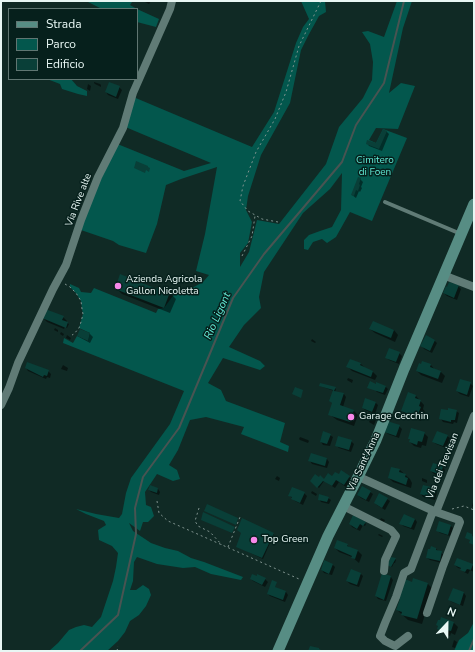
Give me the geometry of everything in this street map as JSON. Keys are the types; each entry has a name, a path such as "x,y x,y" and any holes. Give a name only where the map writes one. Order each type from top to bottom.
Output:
{"main road":[{"name":"Via Sant'Anna","path":"278,651 328,536 359,477 376,440 443,275 474,204"}],"street":[{"name":"Via Rive alte","path":"1,405 18,363 66,265 81,220 98,177 123,128 133,93 170,9 172,1"},
{"path":"443,275 474,286"},
{"name":"Via dei Trevisan","path":"359,477 436,512 474,416"},
{"path":"343,506 391,530 396,536 385,560 384,571"},
{"path":"408,636 395,646 385,641 380,636 404,573 411,570 436,512 459,520 460,522 427,613"}],"lane":[{"path":"385,202 461,234"}],"path":[{"path":"278,222 262,219 248,211 240,201 243,186 256,152 275,119 286,92 300,46 321,1"},
{"path":"242,256 252,236 255,215"},
{"path":"56,283 64,284 70,287 81,301 83,314 81,322 79,328 72,335"},
{"path":"157,501 159,513 168,521 307,583"},
{"path":"436,512 464,506 474,510"},
{"path":"198,508 194,522 198,526 210,532 222,545"},
{"path":"227,547 240,517"},
{"path":"118,646 118,651"}],"green space":[{"path":"86,1 132,1 130,5 135,8 100,8"},
{"name":"Cimitero di Foen","path":"301,1 325,1 326,12 319,16 301,50 290,103 261,155 248,196 246,210 252,222 248,243 240,253 240,267 249,252 257,220 279,224 326,164 339,127 363,98 372,80 373,62 370,44 362,32 368,31 384,37 397,1 412,1 403,28 389,93 401,83 415,86 398,129 376,128 369,140 376,143 383,129 407,138 372,221 350,212 336,237 327,243 322,239 313,242 308,250 304,249 304,240 309,235 332,227 341,210 342,173 330,189 303,213 264,272 259,297 261,308 244,325 229,347 260,361 265,366 260,370 223,358 208,383 221,390 226,401 285,423 280,442 289,446 288,452 241,434 244,427 206,417 190,420 178,450 169,465 177,470 180,479 173,481 157,474 145,492 146,505 151,507 154,516 148,522 143,522 140,531 129,523 133,531 151,543 178,551 191,558 243,577 241,580 211,574 195,567 183,568 157,564 137,557 134,562 133,581 130,590 136,590 143,585 149,589 151,595 146,606 139,615 130,621 125,632 118,641 107,651 49,651 69,630 84,625 92,627 101,617 116,567 118,553 112,546 99,540 98,530 106,525 104,521 76,509 119,518 122,514 126,493 131,478 170,424 184,391 63,343 64,338 73,343 77,336 88,341 90,333 79,328 83,314 81,301 70,287 70,284 79,288 81,292 91,293 94,288 156,313 158,309 164,308 177,292 192,288 203,282 209,275 196,271 205,234 217,167 166,185 157,224 146,253 119,245 113,241 78,229 115,143 184,171 211,163 123,126 131,96 252,147 274,112 296,43 303,27 309,19"},
{"path":"138,9 159,19 156,27 138,22"},
{"path":"50,80 72,80 77,86 87,91 87,96 62,89 60,84"},
{"path":"474,622 474,651 454,651 459,640 468,633"}],"building":[{"path":"109,82 120,86 116,97 105,92"},
{"path":"383,129 387,131 379,149 366,144 367,140 376,143"},
{"path":"136,161 148,166 150,168 149,172 146,170 145,173 134,168"},
{"path":"358,177 361,178 360,185 354,196 351,195"},
{"path":"120,274 157,289 158,286 170,292 164,308 115,289"},
{"path":"449,282 459,285 454,298 443,293"},
{"path":"45,309 64,316 62,320 68,322 66,328 42,318"},
{"path":"373,321 394,330 391,338 369,329"},
{"path":"80,329 90,333 88,341 77,336"},
{"path":"426,335 435,340 430,351 420,346"},
{"path":"389,348 400,352 396,362 385,358"},
{"path":"350,359 361,363 360,365 373,371 371,377 346,367"},
{"path":"422,361 431,364 430,367 441,371 438,379 416,371 419,363 421,364"},
{"path":"27,362 49,370 47,376 44,375 43,377 25,368"},
{"path":"460,379 471,382 467,395 456,391"},
{"path":"370,381 386,386 383,393 367,388"},
{"path":"320,383 336,387 334,391 344,393 340,405 354,410 350,422 328,415 332,403 329,401 333,390 319,386"},
{"path":"295,387 303,390 301,398 292,394"},
{"path":"408,392 416,395 415,398 421,400 419,406 421,407 417,417 401,411"},
{"path":"365,398 376,402 372,412 362,408"},
{"path":"448,408 457,410 455,420 451,420 451,422 439,419 441,409 448,410"},
{"path":"387,421 400,425 396,436 384,432"},
{"path":"411,428 425,432 422,442 418,441 417,445 409,442 410,439 408,439"},
{"path":"323,431 331,434 327,444 320,442"},
{"path":"437,431 448,435 443,446 432,442"},
{"path":"338,436 352,440 349,450 335,446"},
{"path":"311,453 327,458 325,466 308,461"},
{"path":"433,463 443,466 441,475 430,471"},
{"path":"391,467 400,469 399,472 406,474 405,477 408,478 406,485 388,478"},
{"path":"341,470 350,476 344,485 336,480 332,486 323,481 317,488 310,481 315,474 319,477 320,475 324,479 328,473 332,476 335,472 339,474"},
{"path":"150,485 158,488 157,493 148,490"},
{"path":"423,485 435,488 432,498 420,494"},
{"path":"362,486 371,491 366,500 357,495"},
{"path":"292,487 305,492 300,503 288,496"},
{"path":"379,493 388,498 382,508 374,503"},
{"path":"319,494 329,497 327,502 318,500"},
{"path":"207,504 238,518 236,525 204,511"},
{"path":"203,512 235,527 232,533 201,520"},
{"path":"404,514 415,519 411,528 399,524"},
{"path":"353,515 366,522 363,526 360,524 357,529 349,524"},
{"name":"Top Green","path":"242,518 274,533 262,558 236,547 241,533 237,530"},
{"path":"439,521 451,525 448,535 436,531"},
{"path":"467,532 472,534 474,537 474,545 469,543 470,540 465,538"},
{"path":"337,540 358,550 355,559 351,558 352,556 334,548"},
{"path":"431,546 436,548 436,550 442,551 440,561 426,558 428,549 430,549"},
{"path":"391,557 396,558 391,567 387,565"},
{"path":"457,558 473,564 471,570 467,569 465,572 460,570 461,568 454,565"},
{"path":"324,560 333,564 329,574 321,570"},
{"path":"351,569 361,573 357,585 346,581"},
{"path":"382,573 391,576 384,600 375,596"},
{"path":"252,574 257,576 257,574 266,578 262,585 250,579"},
{"path":"413,578 428,583 417,619 401,615 402,612 396,610 405,579 412,582"},
{"path":"272,580 277,582 275,587 286,591 283,600 267,594"},
{"path":"453,588 464,592 460,605 448,600"},
{"path":"441,617 454,622 451,631 447,630 445,633 437,629 438,626 436,625"},
{"path":"310,646 319,648 323,651 308,651"}],"waterway":[{"name":"Rio Ligont","path":"80,651 118,615 136,534 135,508 143,477 179,428 233,298 264,254 342,162 356,125 384,83 404,1"},
{"path":"469,651 474,639"}],"place":[{"name":"Azienda Agricola Gallon Nicoletta","path":"118,286"},
{"name":"Garage Cecchin","path":"351,417"},
{"name":"Top Green","path":"254,540"}]}
